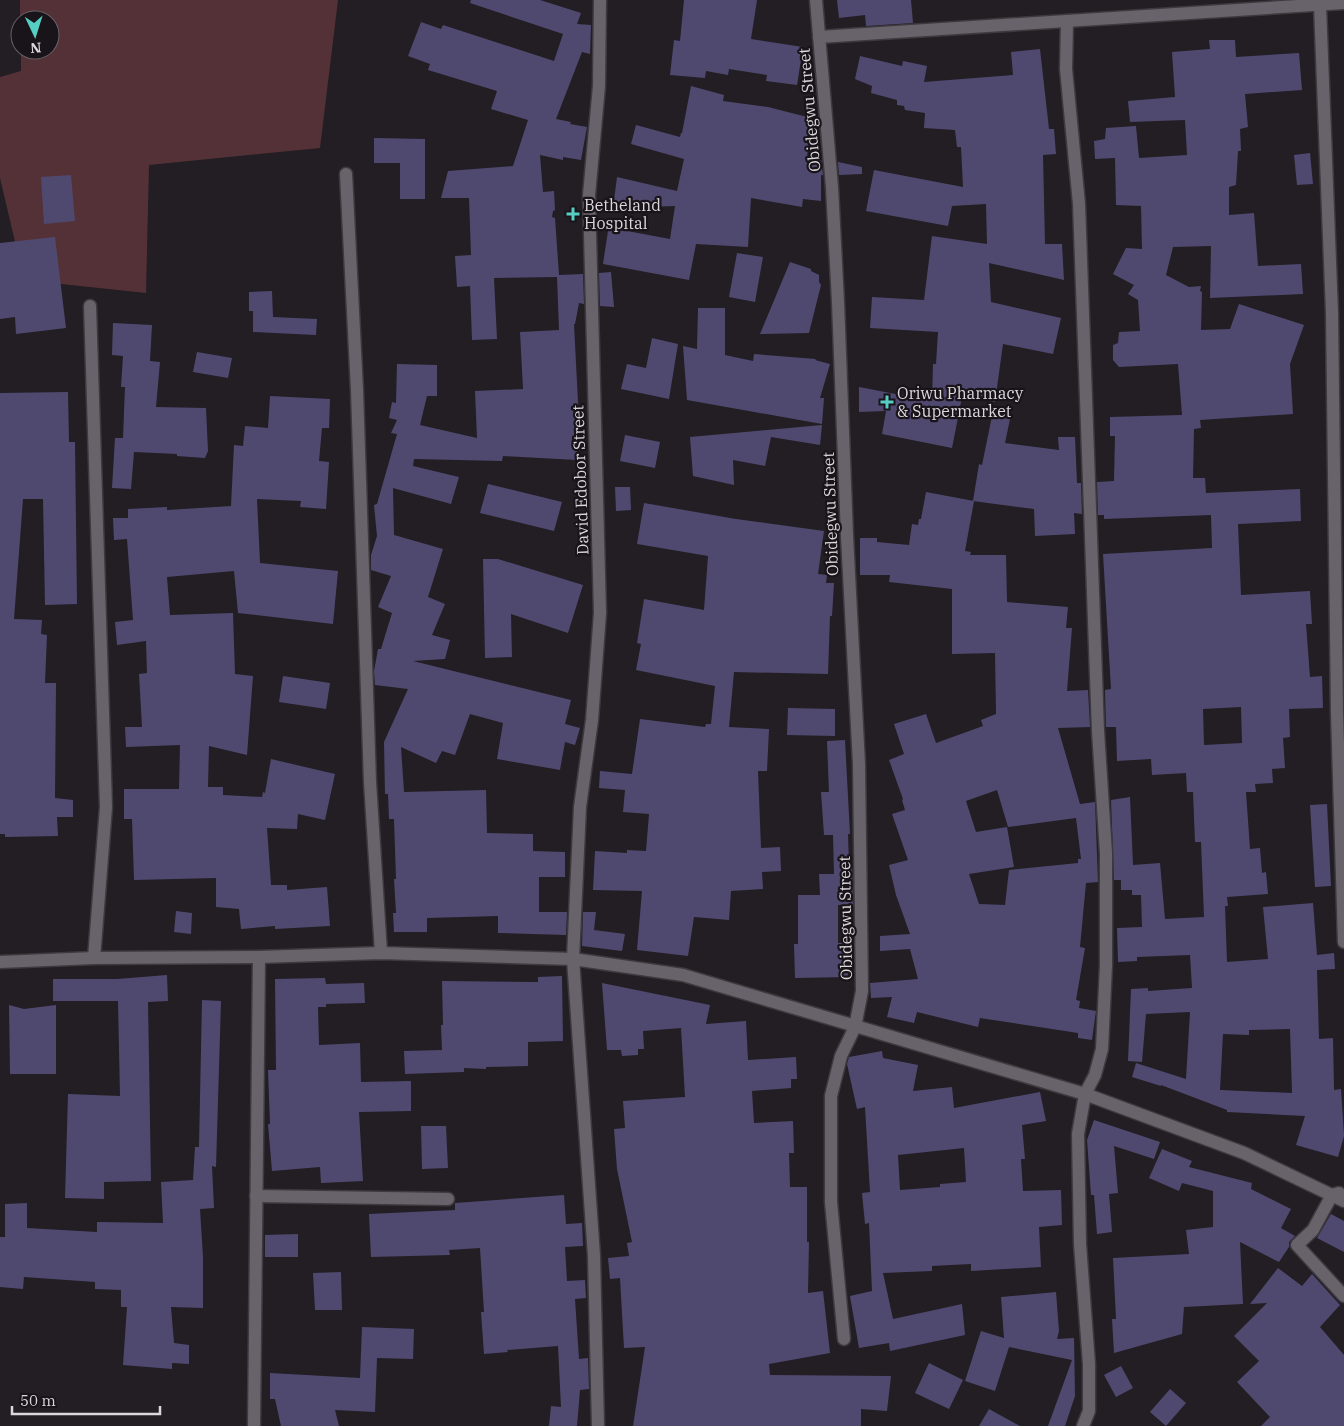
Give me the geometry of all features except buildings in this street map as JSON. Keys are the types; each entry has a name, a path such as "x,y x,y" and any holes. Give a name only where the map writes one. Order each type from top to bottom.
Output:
{"street":[{"name":"David Edobor Street","path":"598,1426 594,1256 573,959 580,807 592,720 600,613 589,195 599,86 600,0"},
{"name":"Obidegwu Street","path":"816,0 832,188 847,546 859,764 862,991 855,1027 841,1056 831,1096 831,1202 844,1340"},
{"path":"819,37 1344,3"},
{"path":"1320,6 1332,313 1337,712 1344,942"},
{"path":"1066,21 1066,69 1079,204 1095,662 1106,853 1106,965 1102,1049 1096,1075 1085,1094 1078,1134 1080,1244 1089,1364 1089,1411 1083,1426"},
{"path":"346,174 357,390 370,782 381,953"},
{"path":"90,306 106,806 94,958"},
{"path":"0,962 94,958 259,957 381,953 573,959 683,975 1085,1094 1244,1153 1338,1193 1344,1201"},
{"path":"254,1426 259,957"},
{"path":"1338,1193 1313,1230 1297,1245 1344,1296"},
{"path":"256,1196 448,1199"}],"shaded area":[{"path":"20,0 338,0 320,148 149,165 146,293 24,280 0,178 0,77 21,71 21,60 60,60 60,10 20,10"}],"place":[{"name":"Betheland Hospital","path":"573,214"},
{"name":"Oriwu Pharmacy & Supermarket","path":"887,402"}]}
